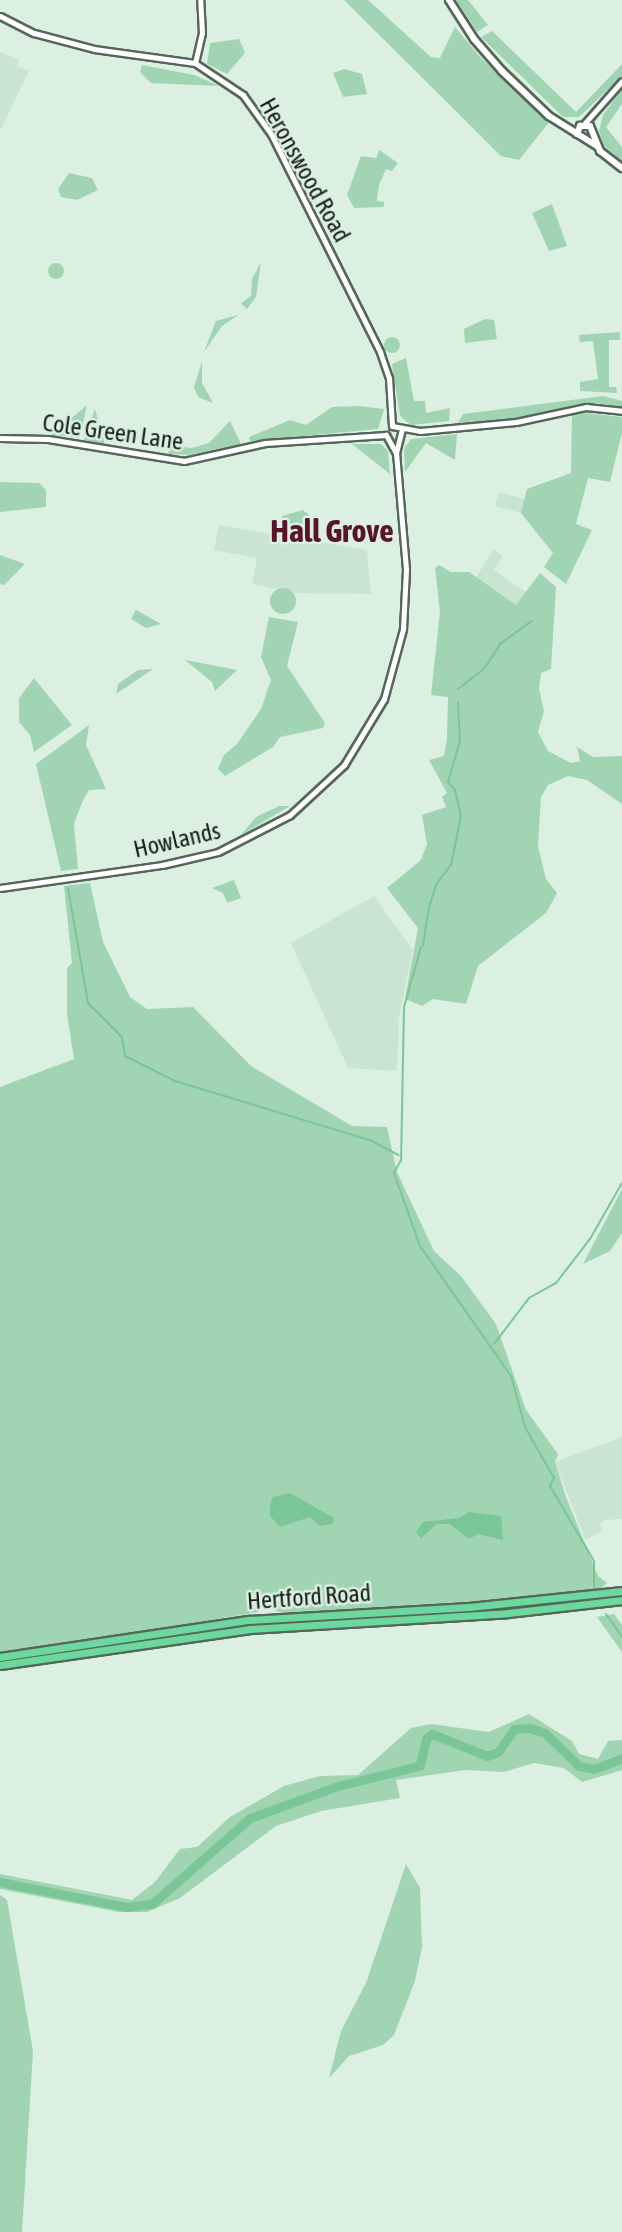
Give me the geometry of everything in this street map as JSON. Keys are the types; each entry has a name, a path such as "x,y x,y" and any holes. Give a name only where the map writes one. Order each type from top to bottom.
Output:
{"highway":[{"name":"Hertford Road","path":"0,1657 249,1620 468,1608 622,1591"},
{"name":"Hertford Road","path":"0,1665 250,1629 508,1613 622,1600"}],"main road":[{"path":"449,0 474,39 502,71 568,127 593,131"},
{"path":"580,128 586,141 597,146 622,169"},
{"path":"586,141 593,131"},
{"path":"593,131 597,146"}],"street":[{"path":"195,63 202,33 200,0"},
{"name":"Heronswood Road","path":"0,16 34,33 93,49 195,63 243,95 271,134 384,360 392,426"},
{"path":"580,128 596,114 622,81"},
{"path":"593,131 596,114"},
{"path":"387,438 392,426 420,431 516,422 586,407 622,411"},
{"path":"402,429 402,440 420,431"},
{"name":"Cole Green Lane","path":"0,438 48,439 184,461 265,443 387,438 402,440"},
{"name":"Howlands","path":"0,888 162,865 218,852 271,828 331,780 372,725 401,638 405,569 396,453 387,438"},
{"name":"Howlands","path":"396,453 402,440"}],"shaded area":[{"path":"344,0 368,0 431,57 440,58 455,27 481,58 550,121 519,160 501,156"},
{"path":"456,0 468,0 488,25 477,32"},
{"path":"492,31 576,112 622,64 622,76 579,117 563,117 481,37"},
{"path":"239,39 245,53 227,74 207,64 210,43"},
{"path":"0,52 19,60 17,66 29,71 0,131"},
{"path":"142,65 194,75 219,86 151,83 140,72"},
{"path":"344,69 362,74 367,94 343,97 333,73"},
{"path":"622,89 622,104 606,127 622,147 622,161 604,146 599,131 603,115"},
{"path":"379,150 398,163 392,171 386,169 379,185 377,201 384,202 384,207 354,208 347,195 361,156 376,158"},
{"path":"69,173 92,178 98,190 77,200 61,197 58,189"},
{"path":"552,204 567,246 549,251 532,213"},
{"path":"261,262 256,297 247,309 241,303 251,296 252,279"},
{"path":"56,263 62,265 62,277 56,279 50,277 48,271 50,265"},
{"path":"238,315 222,326 204,352 216,321"},
{"path":"485,319 494,320 497,339 465,343 464,329"},
{"path":"620,332 620,340 609,340 609,387 616,387 617,393 580,391 580,382 598,379 593,341 580,342 579,335"},
{"path":"392,337 398,339 398,351 392,353 386,351 384,345 386,339"},
{"path":"406,358 414,401 425,401 426,413 450,408 449,421 411,425 400,416 392,364"},
{"path":"202,362 202,383 213,403 198,397 194,387"},
{"path":"603,396 622,401 622,407 597,403 518,418 458,423 463,414"},
{"path":"87,405 80,437 52,435"},
{"path":"332,407 384,409 378,429 250,441 249,437 290,420 306,425"},
{"path":"95,409 105,445 84,440"},
{"path":"592,410 622,414 583,413 622,417 622,433 610,482 588,478 576,524 592,530 566,584 544,567 553,553 521,513 527,489 571,473 572,414"},
{"path":"230,421 241,444 188,455 168,454 171,446 192,448 209,443"},
{"path":"457,434 455,460 426,443 405,472 404,449 411,439"},
{"path":"352,444 381,444 388,451 390,474"},
{"path":"0,482 39,483 46,490 46,507 0,512"},
{"path":"499,492 525,499 521,513 495,506"},
{"path":"303,510 318,523 318,532 281,526 282,516"},
{"path":"219,525 367,550 371,594 296,593 252,584 257,558 214,550"},
{"path":"494,549 503,556 494,570 526,592 516,606 476,577"},
{"path":"0,555 25,564 4,585 0,584"},
{"path":"439,565 451,572 469,572 516,605 540,573 556,587 551,669 541,673 539,689 544,711 538,732 548,751 571,763 580,761 577,747 593,757 622,756 622,804 587,780 568,776 548,785 541,797 538,846 546,879 557,893 546,913 478,966 466,1004 433,999 422,1006 405,999 418,928 387,888 421,860 427,844 422,815 446,807 442,797 447,793 429,760 444,756 447,738 448,697 431,695 440,612 435,568"},
{"path":"283,588 292,592 296,601 292,610 283,614 274,610 270,601 274,592"},
{"path":"136,610 161,624 146,628 131,619"},
{"path":"269,617 298,622 287,666 325,723 323,728 280,737 273,747 225,776 218,769 224,755 237,744 261,709 271,680 261,657"},
{"path":"185,660 237,670 215,691 212,682"},
{"path":"153,669 116,694 118,684 138,670"},
{"path":"34,678 72,725 34,752 30,735 19,722 19,698"},
{"path":"89,725 86,745 106,789 89,790 83,800 74,824 78,869 61,871 36,764"},
{"path":"279,806 290,806 241,835 256,817"},
{"path":"234,880 241,898 227,903 223,893 212,888"},
{"path":"90,883 103,942 130,997 147,1009 193,1007 251,1066 352,1126 387,1127 397,1172 434,1251 461,1276 496,1324 526,1410 558,1454 555,1462 566,1497 598,1576 607,1583 600,1589 510,1600 285,1614 262,1606 259,1612 0,1655 0,1087 74,1059 67,1014 67,968 72,963 64,886"},
{"path":"374,896 413,950 399,1018 397,1071 348,1068 291,943"},
{"path":"622,1189 622,1233 610,1251 583,1264"},
{"path":"622,1437 622,1519 606,1520 600,1524 602,1532 585,1539 555,1462"},
{"path":"290,1493 334,1518 332,1524 320,1526 310,1517 280,1527 270,1516 270,1505 273,1497"},
{"path":"469,1512 501,1516 503,1540 478,1534 469,1539 450,1524 437,1524 421,1538 416,1532 423,1522 459,1518"},
{"path":"614,1614 622,1625 622,1652 597,1617"},
{"path":"529,1714 572,1741 579,1754 598,1759 608,1741 622,1740 622,1770 582,1782 564,1768 534,1763 504,1772 465,1770 396,1780 400,1798 321,1811 276,1826 180,1898 147,1912 119,1912 0,1889 0,1874 132,1900 155,1882 180,1849 197,1847 230,1817 284,1786 320,1776 358,1775 411,1728 431,1724 489,1732"},
{"path":"406,1864 420,1888 422,1947 415,1981 394,2035 383,2045 349,2056 329,2078 341,2031 366,1983"},
{"path":"0,1895 7,1900 33,2051 22,2232 0,2232"}],"waterway":[{"path":"458,689 484,669 500,644 532,621"},
{"path":"423,945 429,907 437,883 451,865 461,816 455,790 448,782 460,741 458,702"},
{"path":"68,888 88,1003 122,1037 125,1056 175,1081 372,1141 398,1155"},
{"path":"421,947 404,1007 401,1160 394,1173 420,1246 511,1376 525,1427 554,1478 550,1486 594,1561 594,1588"},
{"path":"494,1344 529,1298 556,1283 590,1239 622,1183"},
{"path":"606,1614 622,1637"},
{"path":"0,1882 126,1907 152,1904 250,1818 338,1786 420,1765 426,1738 432,1734 487,1756 498,1752 514,1729 530,1728 545,1733 579,1766 594,1769 622,1758"}],"district":[{"name":"Hall Grove","path":"332,531"}]}
